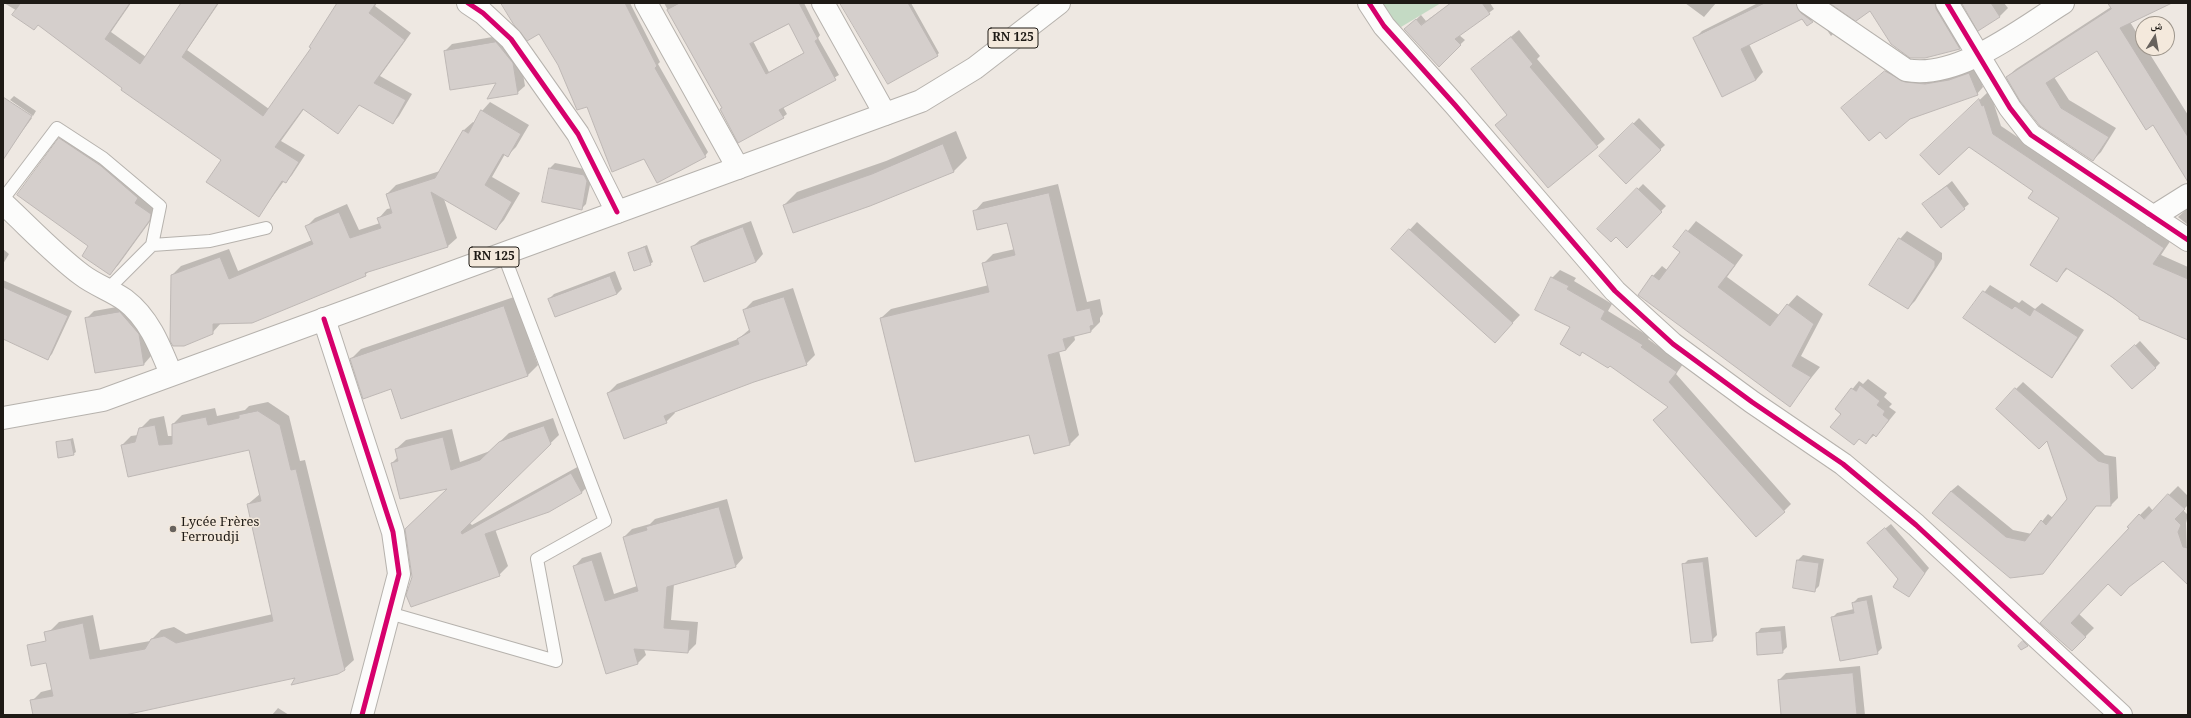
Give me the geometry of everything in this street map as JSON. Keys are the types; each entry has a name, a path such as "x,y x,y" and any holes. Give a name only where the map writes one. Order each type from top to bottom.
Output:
{"street":[{"path":"468,3 483,13 511,39 578,134 617,212"},
{"path":"824,3 885,114"},
{"path":"1369,3 1384,26 1455,105 1615,291 1673,344 1752,402 1843,464 1916,525 2121,715"},
{"path":"1808,3 1906,70 1919,72 1944,67 1978,55 2063,3"},
{"path":"1947,3 2010,108 2031,135 2188,240"},
{"path":"650,4 738,168"},
{"name":"RN 125","path":"3,418 103,400 920,101 975,68 1056,6"},
{"path":"2154,217 2188,196"},
{"path":"3,202 63,260 83,276 124,300 140,314 157,339 171,374"},
{"path":"324,319 393,532 399,574 362,715"}],"lane":[{"path":"3,199 57,128 103,158 160,206 152,245 107,290"},
{"path":"152,245 210,241 266,228"},
{"path":"389,613 556,661 537,559 605,521 503,253"}],"green space":[{"path":"1381,3 1441,3 1401,27 1387,13"}],"building":[{"path":"21,3 130,3 105,39 140,64 181,3 218,3 182,57 263,116 311,48 309,47 337,3 376,3 369,13 405,40 374,83 406,100 393,124 359,105 338,134 303,109 275,147 299,162 286,183 282,181 259,217 206,182 221,160 121,90 122,88 38,25 34,30 12,15"},
{"path":"501,3 625,3 657,66 655,68 706,157 657,183 644,159 612,172 587,107 577,110 558,65 539,34 527,41 514,25"},
{"path":"680,3 799,3 818,39 815,41 836,80 779,110 784,118 738,143 720,109 722,108 667,10","holes":["789,24 804,53 766,74 750,44"]},
{"path":"840,3 908,3 938,56 888,84"},
{"path":"1451,3 1482,3 1490,14 1455,39 1461,45 1439,67 1404,29 1416,19 1421,25"},
{"path":"1765,3 1796,3 1801,13 1813,22 1807,26 1802,19 1741,49 1756,80 1722,97 1693,38"},
{"path":"1830,3 1935,3 1936,9 1960,49 1925,58 1910,58 1891,44 1870,11 1856,21"},
{"path":"1962,3 1991,3 2000,17 1978,31"},
{"path":"2108,3 2172,3 2145,16 2135,16 2135,21 2120,28 2135,52 2135,56 2137,56 2188,137 2188,182 2153,125 2146,130 2097,51 2046,83 2061,108 2109,137 2093,161 2040,126 2020,101 2006,77 2111,9"},
{"path":"1511,37 1533,64 1530,67 1598,147 1548,188 1495,125 1507,115 1471,69"},
{"path":"496,42 513,63 518,94 487,99 496,83 450,90 444,51"},
{"path":"1885,71 1905,82 1925,84 1949,80 1969,73 1978,95 1910,119 1886,139 1880,132 1869,141 1841,108"},
{"path":"3,97 32,116 3,160"},
{"path":"1979,99 1982,106 1984,105 1993,134 2164,248 2153,264 2188,279 2188,340 2139,319 2139,317 2112,297 2066,268 2057,282 2030,265 2059,218 2028,198 2033,191 1969,147 1939,175 1920,155"},
{"path":"481,110 521,134 508,157 503,154 485,185 512,202 496,230 431,192 448,247 365,273 366,276 252,323 213,324 213,334 184,346 173,346 170,341 171,275 220,257 229,279 313,244 305,226 339,212 350,238 381,228 377,218 392,213 386,194 435,178 463,130 468,133"},
{"path":"1633,123 1661,150 1626,184 1599,156"},
{"path":"59,138 101,166 138,198 135,203 151,214 150,220 110,275 82,256 88,246 17,195"},
{"path":"943,144 954,172 870,206 793,233 783,205 872,174"},
{"path":"549,168 584,175 587,181 582,210 542,202"},
{"path":"1947,186 1965,209 1941,228 1922,204"},
{"path":"1637,188 1662,212 1627,248 1616,237 1611,242 1597,229"},
{"path":"1049,193 1077,311 1090,308 1094,325 1090,326 1091,332 1063,339 1066,350 1048,355 1070,445 1034,454 1029,435 915,462 880,318 989,292 982,263 1015,255 1007,223 977,230 973,211"},
{"path":"743,227 756,262 704,282 691,247"},
{"path":"1409,229 1513,323 1495,343 1391,249"},
{"path":"1686,230 1735,265 1718,287 1770,326 1787,304 1814,324 1792,366 1811,377 1790,407 1638,295 1652,275 1659,280 1680,252 1673,247"},
{"path":"1899,238 1935,261 1935,267 1908,309 1869,285"},
{"path":"645,247 651,265 634,271 628,253"},
{"path":"610,276 617,294 555,317 548,299"},
{"path":"1551,277 1569,286 1567,289 1605,311 1601,319 1643,345 1641,347 1677,372 1669,382 1785,512 1756,537 1653,420 1668,407 1610,366 1608,368 1582,352 1580,356 1560,344 1570,327 1535,310"},
{"path":"3,287 68,316 48,360 3,339"},
{"path":"1983,291 2012,309 2015,306 2030,316 2034,309 2078,337 2052,378 1963,318"},
{"path":"784,297 807,365 754,382 664,416 667,423 624,439 607,393 739,344 737,339 750,332 743,310"},
{"path":"504,306 528,376 401,419 391,389 363,399 350,359"},
{"path":"120,312 139,334 144,365 95,373 85,318"},
{"path":"2135,345 2156,368 2132,389 2111,366"},
{"path":"1860,385 1880,401 1877,405 1885,411 1883,415 1889,420 1876,437 1873,434 1866,444 1859,439 1854,445 1830,427 1841,414 1835,409 1851,388 1856,391"},
{"path":"2015,388 2098,461 2109,464 2111,506 2096,506 2043,574 2010,578 1932,513 1951,491 2006,537 2025,541 2041,520 2046,525 2067,499 2047,441 2039,449 1996,409"},
{"path":"258,411 280,425 291,470 296,469 345,670 338,674 291,685 295,678 125,715 33,715 30,700 53,696 46,663 31,666 27,645 46,641 44,632 83,623 90,659 145,649 151,639 164,636 176,643 273,621 247,504 261,501 249,450 128,477 121,445 135,442 139,428 155,425 159,445 172,444 172,424 206,417 208,425 239,418 239,415"},
{"path":"544,426 551,444 461,532 462,534 571,473 582,493 549,512 485,534 500,576 411,607 406,595 412,577 405,529 447,489 400,499 391,463 398,461 395,449 443,437 451,470 480,460 499,442"},
{"path":"71,440 74,455 58,458 56,442"},
{"path":"2168,494 2185,509 2175,519 2181,525 2178,532 2183,547 2188,548 2188,585 2163,561 2129,587 2121,596 2108,584 2071,623 2086,637 2072,651 2040,623 2129,528 2127,527 2139,514 2144,519"},
{"path":"719,507 736,567 667,587 664,628 690,630 688,653 634,649 638,664 606,674 573,566 592,560 605,601 638,591 623,537 647,530 646,527"},
{"path":"1885,528 1925,573 1909,597 1893,587 1898,579 1867,543"},
{"path":"1797,560 1819,563 1815,592 1793,588"},
{"path":"1703,562 1713,641 1691,643 1682,564"},
{"path":"1867,600 1878,654 1840,661 1831,617 1854,613 1852,603"},
{"path":"1781,631 1783,653 1757,655 1756,633"},
{"path":"2023,641 2028,646 2021,650 2018,646"},
{"path":"1853,673 1857,715 1781,715 1778,680"}],"cycle path":[{"path":"468,3 483,13 511,39 578,134 617,212"},
{"path":"1369,3 1384,26 1455,105 1615,291 1673,344 1752,402 1843,464 1916,525 2121,715"},
{"path":"1947,3 2010,108 2031,135 2188,240"},
{"path":"324,319 393,532 399,574 362,715"}],"place":[{"name":"Lycée Frères Ferroudji","path":"173,529"}]}
